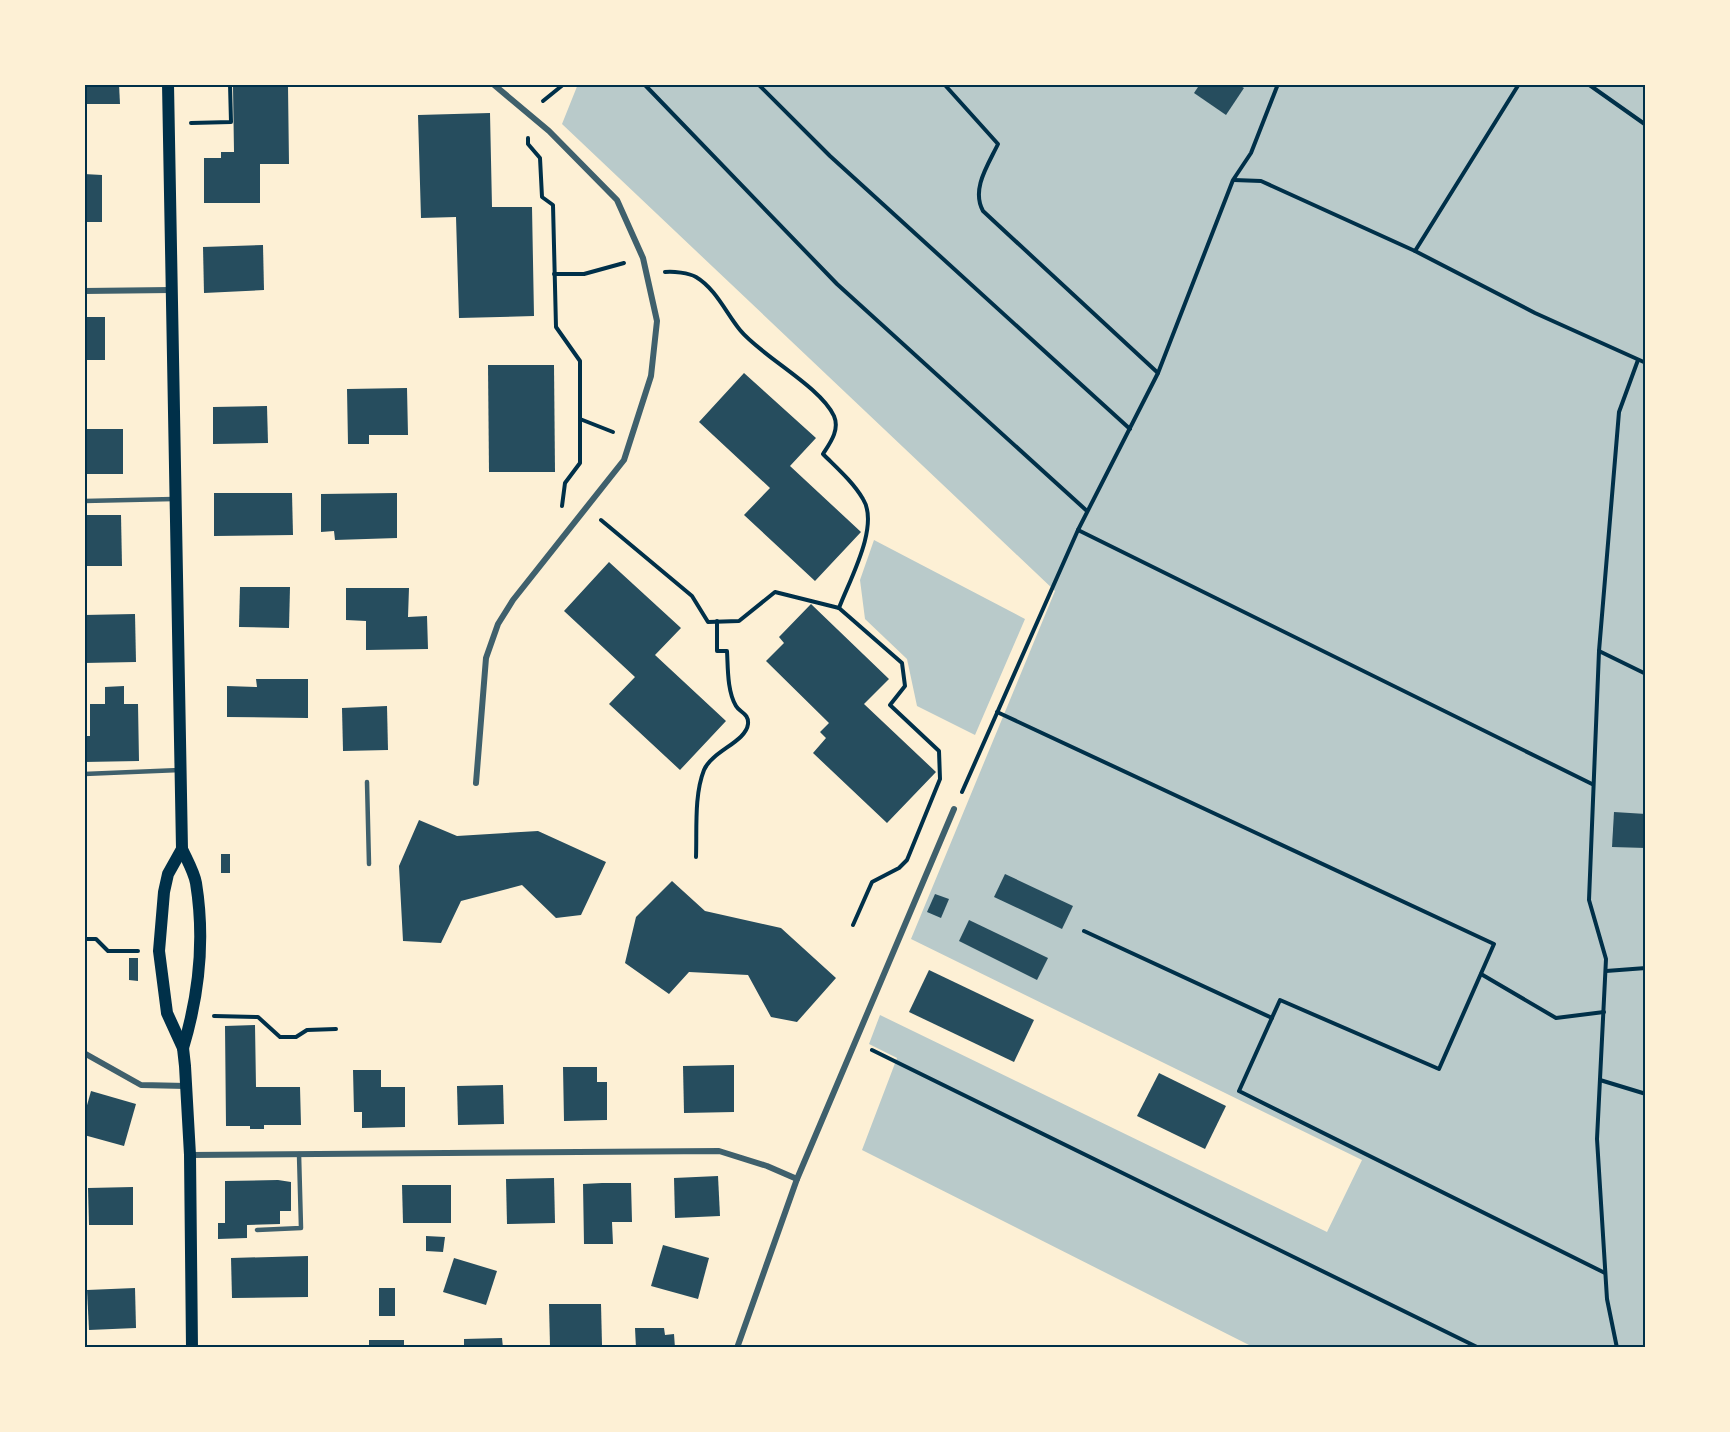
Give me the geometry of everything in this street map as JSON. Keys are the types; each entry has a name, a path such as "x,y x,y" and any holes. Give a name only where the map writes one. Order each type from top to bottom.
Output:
{"main road":[{"path":"168,84 182,849 196,881 200,950 194,1012 183,1048"},
{"path":"182,849 168,874 164,892 159,951 167,1013 183,1048 190,1155 192,1348"}],"street":[{"path":"476,783 485,667 498,624 513,600 624,460 651,376 657,321 643,258 617,200 528,114 493,84"},
{"path":"84,291 171,290"},
{"path":"737,1348 797,1179 954,809"},
{"path":"84,1053 141,1085 186,1086"},
{"path":"190,1155 719,1151 767,1166 797,1179"}],"lane":[{"path":"84,501 174,499"},
{"path":"84,774 180,770"},
{"path":"367,782 369,864"},
{"path":"256,1230 301,1228 299,1154"}],"path":[{"path":"188,123 231,122 230,84"},
{"path":"564,84 528,114 528,144 540,158 542,196 552,205 556,327 580,361 580,463 565,483 561,505 577,522"},
{"path":"644,84 692,131 837,284 1088,511"},
{"path":"759,84 830,156 1130,429"},
{"path":"944,84 998,144 978,189 978,202 983,211 1158,373"},
{"path":"954,809 1078,530 1158,373 1233,180 1251,153 1278,84"},
{"path":"1415,251 1519,84"},
{"path":"1588,84 1646,125"},
{"path":"1233,180 1261,181 1415,251 1535,313 1646,363"},
{"path":"554,274 584,274 643,258"},
{"path":"647,276 671,271 696,277 720,300 741,331 814,392 834,417 834,437 823,454 864,500 869,516 868,531 839,608"},
{"path":"1617,1348 1607,1299 1597,1139 1606,960 1589,900 1599,651 1619,412 1638,360"},
{"path":"580,419 631,440"},
{"path":"586,509 622,535 692,596 708,622 739,621 775,592 839,608 902,663 905,686 890,705 939,751 940,779 907,860 899,868 872,882 853,925"},
{"path":"1078,530 1592,784"},
{"path":"696,857 700,784 705,768 713,757 745,731 748,723 746,715 736,706 730,687 727,651 717,651 717,621"},
{"path":"1599,651 1646,674"},
{"path":"997,712 1494,944 1439,1069 1280,1000 1239,1091 1605,1272"},
{"path":"1084,931 1272,1018"},
{"path":"84,939 96,939 108,951 140,951"},
{"path":"1606,971 1646,968"},
{"path":"1481,974 1556,1017 1604,1012"},
{"path":"211,1016 258,1017 280,1037 296,1037 306,1030 336,1029"},
{"path":"855,1041 1479,1348"},
{"path":"1600,1080 1646,1094"}],"shaded area":[{"path":"578,84 1646,84 1646,1348 1255,1348 862,1150 897,1058 869,1044 880,1015 1327,1232 1362,1160 911,939 1055,591 562,124"},
{"path":"874,540 1025,619 975,735 917,706 907,659 865,619 860,580"}],"building":[{"path":"84,84 119,84 120,104 84,104"},
{"path":"1200,84 1237,84 1244,88 1226,115 1194,93"},
{"path":"288,86 289,164 260,164 260,203 204,203 204,158 221,158 221,152 234,152 233,87"},
{"path":"490,113 492,207 532,207 534,316 459,318 456,217 421,218 418,115"},
{"path":"84,174 102,175 102,222 84,222"},
{"path":"263,245 264,290 204,293 203,247"},
{"path":"84,317 105,317 105,360 84,360"},
{"path":"488,365 554,365 555,472 489,472"},
{"path":"744,373 816,438 790,466 861,532 815,581 744,515 770,488 699,422"},
{"path":"407,388 408,435 369,435 369,444 348,444 347,389"},
{"path":"267,406 268,443 213,444 213,407"},
{"path":"84,429 123,429 123,474 84,474"},
{"path":"214,493 292,493 293,535 214,536"},
{"path":"397,493 397,538 335,540 334,531 321,532 321,494"},
{"path":"84,515 121,515 122,566 84,566"},
{"path":"609,562 681,628 655,655 726,721 680,770 609,704 635,677 564,611"},
{"path":"240,587 290,587 289,628 239,627"},
{"path":"346,588 409,588 408,617 427,616 428,649 366,650 366,621 346,620"},
{"path":"811,604 889,679 864,704 936,772 887,823 813,753 826,738 820,732 829,723 766,661 784,643 779,637"},
{"path":"135,614 136,662 84,663 84,615"},
{"path":"256,679 308,679 308,718 227,717 227,686 257,687"},
{"path":"124,686 124,704 138,704 139,761 84,762 84,736 90,736 90,704 105,704 105,687"},
{"path":"387,706 388,750 343,751 342,708"},
{"path":"1614,812 1646,814 1646,848 1612,847"},
{"path":"419,820 457,836 538,831 606,862 581,915 556,918 522,885 461,901 441,943 403,941 399,866"},
{"path":"221,854 230,854 230,873 221,873"},
{"path":"1005,874 1073,906 1062,929 994,897"},
{"path":"672,881 705,911 781,928 836,978 797,1022 771,1017 748,975 689,972 669,994 625,963 636,917"},
{"path":"935,894 949,899 941,918 927,912"},
{"path":"969,920 1048,958 1037,980 959,941"},
{"path":"129,958 138,958 138,981 129,980"},
{"path":"929,970 1034,1020 1014,1062 909,1012"},
{"path":"255,1025 256,1087 300,1087 301,1125 264,1125 264,1129 250,1129 250,1126 226,1126 225,1026"},
{"path":"734,1065 734,1112 684,1113 683,1066"},
{"path":"563,1067 597,1067 597,1082 607,1082 607,1120 564,1121"},
{"path":"353,1070 381,1070 381,1087 405,1087 405,1127 362,1128 362,1112 354,1112"},
{"path":"1159,1073 1226,1106 1205,1149 1137,1116"},
{"path":"503,1085 504,1124 458,1125 457,1086"},
{"path":"91,1091 136,1104 124,1146 84,1135 84,1116"},
{"path":"718,1176 720,1216 675,1218 674,1178"},
{"path":"554,1178 555,1223 507,1224 506,1179"},
{"path":"278,1180 291,1182 291,1211 280,1211 280,1224 247,1225 247,1238 218,1239 218,1223 225,1223 225,1181"},
{"path":"631,1183 632,1222 612,1222 613,1244 584,1244 583,1184"},
{"path":"402,1185 451,1185 451,1223 403,1223"},
{"path":"133,1187 133,1225 89,1225 88,1188"},
{"path":"426,1236 445,1237 443,1252 426,1251"},
{"path":"663,1245 709,1258 698,1299 651,1286"},
{"path":"308,1256 308,1297 232,1298 231,1258"},
{"path":"454,1258 497,1271 486,1305 443,1292"},
{"path":"135,1288 136,1328 89,1330 87,1290"},
{"path":"379,1288 395,1288 395,1316 379,1316"},
{"path":"549,1304 601,1304 602,1345 550,1346"},
{"path":"635,1328 664,1328 665,1335 674,1334 675,1348 636,1348"},
{"path":"502,1338 503,1348 464,1348 464,1339"},
{"path":"369,1340 404,1340 404,1348 369,1348"},
{"path":"281,1345 281,1348 239,1348 239,1346"}]}
